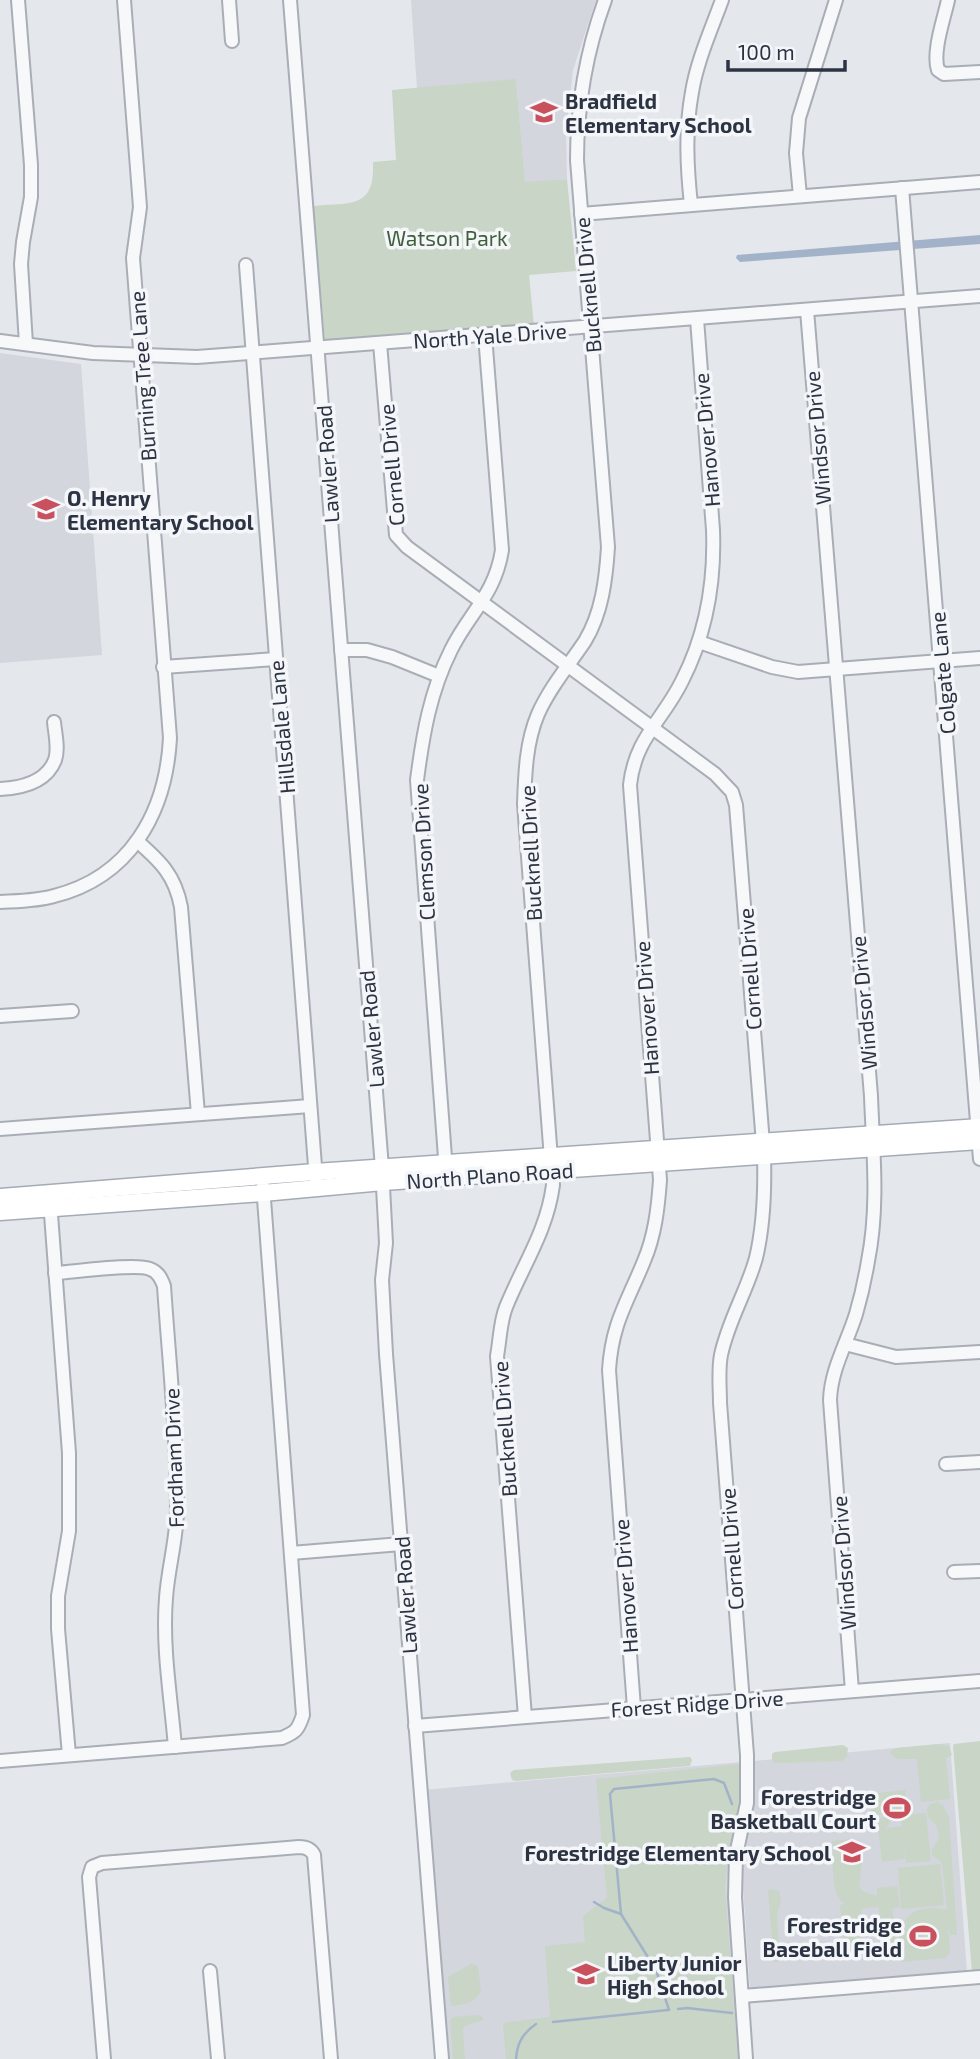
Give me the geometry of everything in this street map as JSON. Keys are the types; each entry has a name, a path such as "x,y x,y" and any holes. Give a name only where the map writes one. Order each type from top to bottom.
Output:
{"main road":[{"name":"North Plano Road","path":"0,1212 50,1201 979,1134"},
{"name":"North Plano Road","path":"0,1197 50,1201"}],"street":[{"path":"18,0 31,165 31,197 21,264 26,344"},
{"name":"Burning Tree Lane","path":"0,902 51,897 72,891 107,872 148,827 167,774 170,738 133,258 140,207 124,0"},
{"path":"229,0 232,41"},
{"name":"Lawler Road","path":"290,0 383,1175 386,1243 382,1280 442,2059"},
{"name":"Bucknell Drive","path":"525,1717 497,1356 505,1310 540,1234 550,1207 553,1185 524,804 526,766 537,716 549,692 586,639 606,582 608,547 581,214 577,131 585,65 605,0"},
{"path":"691,205 687,152 692,90 722,0"},
{"path":"800,197 796,153 799,118 836,0"},
{"path":"948,0 937,50 938,70 944,74 980,72"},
{"path":"581,214 980,182"},
{"name":"Colgate Lane","path":"902,188 980,1159"},
{"name":"Hillsdale Lane","path":"246,265 316,1180"},
{"name":"North Yale Drive","path":"0,341 93,353 197,357 980,296"},
{"name":"Windsor Drive","path":"807,310 875,1175 874,1213 868,1260 856,1312 830,1385 852,1691"},
{"name":"Hanover Drive","path":"634,1708 609,1370 610,1349 623,1307 645,1260 658,1213 657,1156 630,785 632,766 651,727 663,713 682,681 699,642 707,612 714,561 697,319"},
{"name":"Clemson Drive","path":"446,1171 417,780 424,726 439,677 452,648 494,583 502,550 485,335"},
{"name":"Cornell Drive","path":"380,344 396,535 407,547 724,782 732,792 736,805 763,1149 764,1217 756,1258 721,1357 720,1403 747,1755 747,1803 736,1855 735,1897 746,2059"},
{"path":"699,642 772,667 797,671 980,657"},
{"path":"341,650 367,650 439,677"},
{"path":"163,667 276,659"},
{"path":"0,789 30,785 50,769 56,759 54,722"},
{"path":"137,841 160,861 178,890 198,1114"},
{"path":"0,1016 72,1011"},
{"path":"0,1129 310,1105"},
{"path":"0,1761 282,1738 295,1732 303,1716 262,1185"},
{"path":"50,1201 69,1465 69,1531 58,1596 69,1755"},
{"name":"Fordham Drive","path":"55,1273 141,1267 156,1272 164,1286 176,1485 174,1545 166,1597 165,1629 175,1747"},
{"path":"845,1344 896,1357 980,1352"},
{"path":"946,1464 980,1462"},
{"path":"291,1553 401,1544"},
{"path":"954,1572 980,1571"},
{"name":"Forest Ridge Drive","path":"415,1726 980,1681"},
{"path":"104,2059 89,1877 92,1867 102,1863 305,1847 312,1850 315,1864 331,2059"},
{"path":"210,1971 218,2059"},
{"path":"742,1996 980,1978"}],"shaded area":[{"name":"Bradfield Elementary School","path":"411,0 596,0 573,70 566,134 567,179 525,183 516,80 417,89"},
{"name":"O. Henry Elementary School","path":"0,353 81,364 102,655 0,663"},
{"name":"Forestridge Elementary School","path":"950,1743 967,1972 750,1989 742,1872 754,1795 754,1761"},
{"name":"Liberty Junior High School","path":"742,1762 741,1803 730,1854 727,1888 739,2059 447,2059 423,1790"}],"green space":[{"name":"Watson Park","path":"516,79 525,182 567,179 576,271 529,275 534,326 325,342 313,206 358,200 370,189 373,162 396,160 392,90"},
{"path":"980,1741 980,1971 972,1972 953,1746"},
{"path":"939,1744 949,1746 952,1755 946,1758 950,1799 921,1802 917,1759 899,1759 892,1756 891,1751 897,1748"},
{"path":"843,1745 848,1748 847,1756 842,1761 775,1763 772,1760 772,1754 775,1752"},
{"path":"690,1757 690,1766 516,1781 512,1780 510,1773 514,1770"},
{"path":"740,1764 743,1777 728,1855 725,1888 738,2059 506,2059 503,2023 550,2017 545,1946 585,1942 583,1916 607,1898 596,1779"},
{"path":"905,1790 907,1812 871,1815 869,1794"},
{"path":"937,1802 943,1805 949,1818 957,1935 950,1935 948,1928 950,1952 946,1958 900,1962 896,1944 883,1945 878,1904 877,1907 861,1909 863,1941 844,1943 840,1905 845,1904 838,1896 834,1884 832,1841 852,1839 852,1848 856,1849 862,1861 859,1887 864,1892 877,1898 877,1888 897,1886 900,1907 892,1909 896,1940 913,1912 947,1909 942,1863 932,1855 939,1838 937,1826 928,1817 927,1809 930,1804"},
{"path":"926,1813 931,1861 906,1863 903,1833 905,1859 882,1862 878,1828 864,1830 861,1819 887,1818 890,1821 885,1828 902,1826 901,1815"},
{"path":"940,1864 944,1905 901,1909 898,1868"},
{"path":"768,1891 779,1891 781,1900 777,1914 779,1962 774,1962"},
{"path":"471,1964 478,1966 481,1992 468,2003 451,2006 448,1977"},
{"path":"453,2017 483,2017 483,2020 465,2026 463,2030 465,2059 453,2059 450,2020"}],"water":[{"path":"980,235 980,244 740,262 736,258 737,255"}],"waterway":[{"path":"621,1914 610,1794 614,1789 714,1779 724,1783 732,1804"},
{"path":"594,1902 621,1914 656,1970 669,2010"},
{"path":"678,2009 732,2013"},
{"path":"553,2022 668,2010"},
{"path":"516,2059 521,2039 536,2024"}],"place":[{"name":"Bradfield Elementary School","path":"544,112"},
{"name":"O. Henry Elementary School","path":"46,509"},
{"name":"Forestridge Basketball Court","path":"897,1808"},
{"name":"Forestridge Elementary School","path":"852,1852"},
{"name":"Forestridge Baseball Field","path":"923,1936"},
{"name":"Liberty Junior High School","path":"586,1974"}]}
